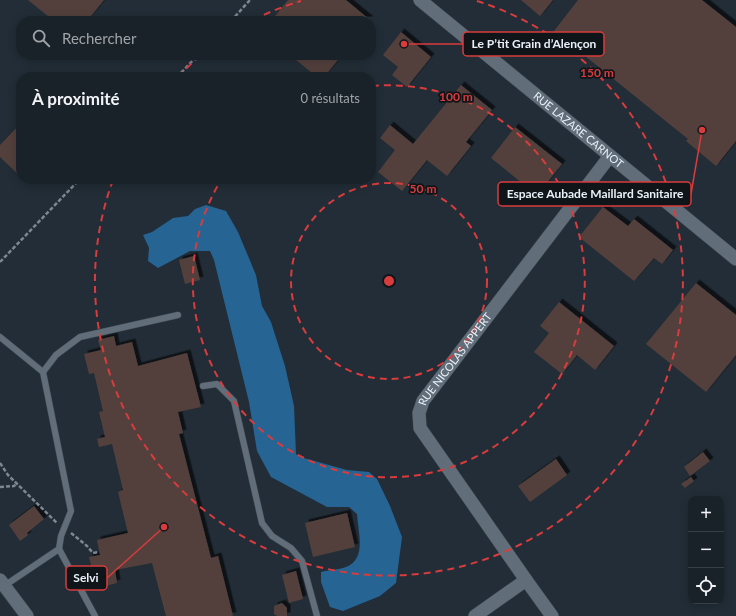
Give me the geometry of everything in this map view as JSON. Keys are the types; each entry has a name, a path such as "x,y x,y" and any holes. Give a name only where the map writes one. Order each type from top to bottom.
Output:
{"street":[{"name":"RUE LAZARE CARNOT","path":"423,1 736,259"},
{"name":"RUE NICOLAS APPERT","path":"552,616 420,428 420,414 423,402 610,156"},
{"path":"476,616 526,580"},
{"path":"2,583 27,616"}],"lane":[{"path":"43,372 56,355 80,337 178,315"},
{"path":"0,337 43,372 71,511 64,528 59,549 95,616"},
{"path":"203,386 217,384 234,401 262,523 272,536 291,548 302,561 318,616"},
{"path":"2,583 59,549"}],"path":[{"path":"236,16 250,0"},
{"path":"182,72 193,60"},
{"path":"0,262 75,184"},
{"path":"0,463 17,483 55,522 88,546 93,552 99,552"},
{"path":"0,487 14,486 17,483"}],"shaded area":[{"path":"206,205 226,211 238,232 256,275 262,306 271,322 285,366 294,406 296,454 300,457 347,470 369,472 377,479 390,506 402,537 396,583 380,596 343,611 330,607 321,582 321,572 346,567 353,563 357,558 360,544 357,514 349,507 327,507 271,477 257,451 249,402 214,260 210,251 190,251 158,268 148,261 149,248 143,235 152,232 173,218 188,216 195,209"}],"building":[{"path":"28,0 104,0 91,16 48,16"},
{"path":"288,0 346,0 365,16 275,16"},
{"path":"521,0 553,0 540,16"},
{"path":"578,0 702,0 736,27 736,141 716,166 686,141 688,139 554,31"},
{"path":"401,32 431,57 407,87 392,75 398,67 383,55"},
{"path":"296,60 338,60 328,72 311,72"},
{"path":"461,85 492,110 466,142 471,146 447,176 427,160 402,191 378,172 395,150 380,138 390,125 413,144"},
{"path":"515,127 562,164 537,195 491,158"},
{"path":"16,128 16,172 0,157 0,145"},
{"path":"603,207 628,226 634,219 673,250 662,264 654,258 634,281 579,237"},
{"path":"194,256 200,280 185,284 179,260"},
{"path":"696,283 736,315 736,355 706,392 646,344"},
{"path":"559,302 614,346 595,370 577,355 562,374 534,352 549,333 540,326"},
{"path":"114,336 116,346 132,342 138,366 187,353 201,407 178,412 183,433 179,434 211,558 218,556 233,616 166,616 152,563 115,570 117,583 97,588 89,557 100,555 97,540 128,533 118,492 123,490 112,444 99,447 97,439 105,437 99,412 103,411 94,373 89,374 84,354 101,350 98,340"},
{"path":"703,452 710,461 690,476 684,467"},
{"path":"556,459 567,475 530,502 518,486"},
{"path":"691,477 694,481 685,488 681,484"},
{"path":"34,506 44,519 20,541 9,525"},
{"path":"347,513 355,547 313,557 305,523"},
{"path":"296,571 303,599 289,603 282,575"},
{"path":"282,603 287,608 287,616 277,616 274,614 274,606"}],"place":[{"name":"Le P’tit Grain d’Alençon","path":"404,44"},
{"name":"Espace Aubade Maillard Sanitaire","path":"702,130"},
{"name":"Selvi","path":"164,527"}]}
